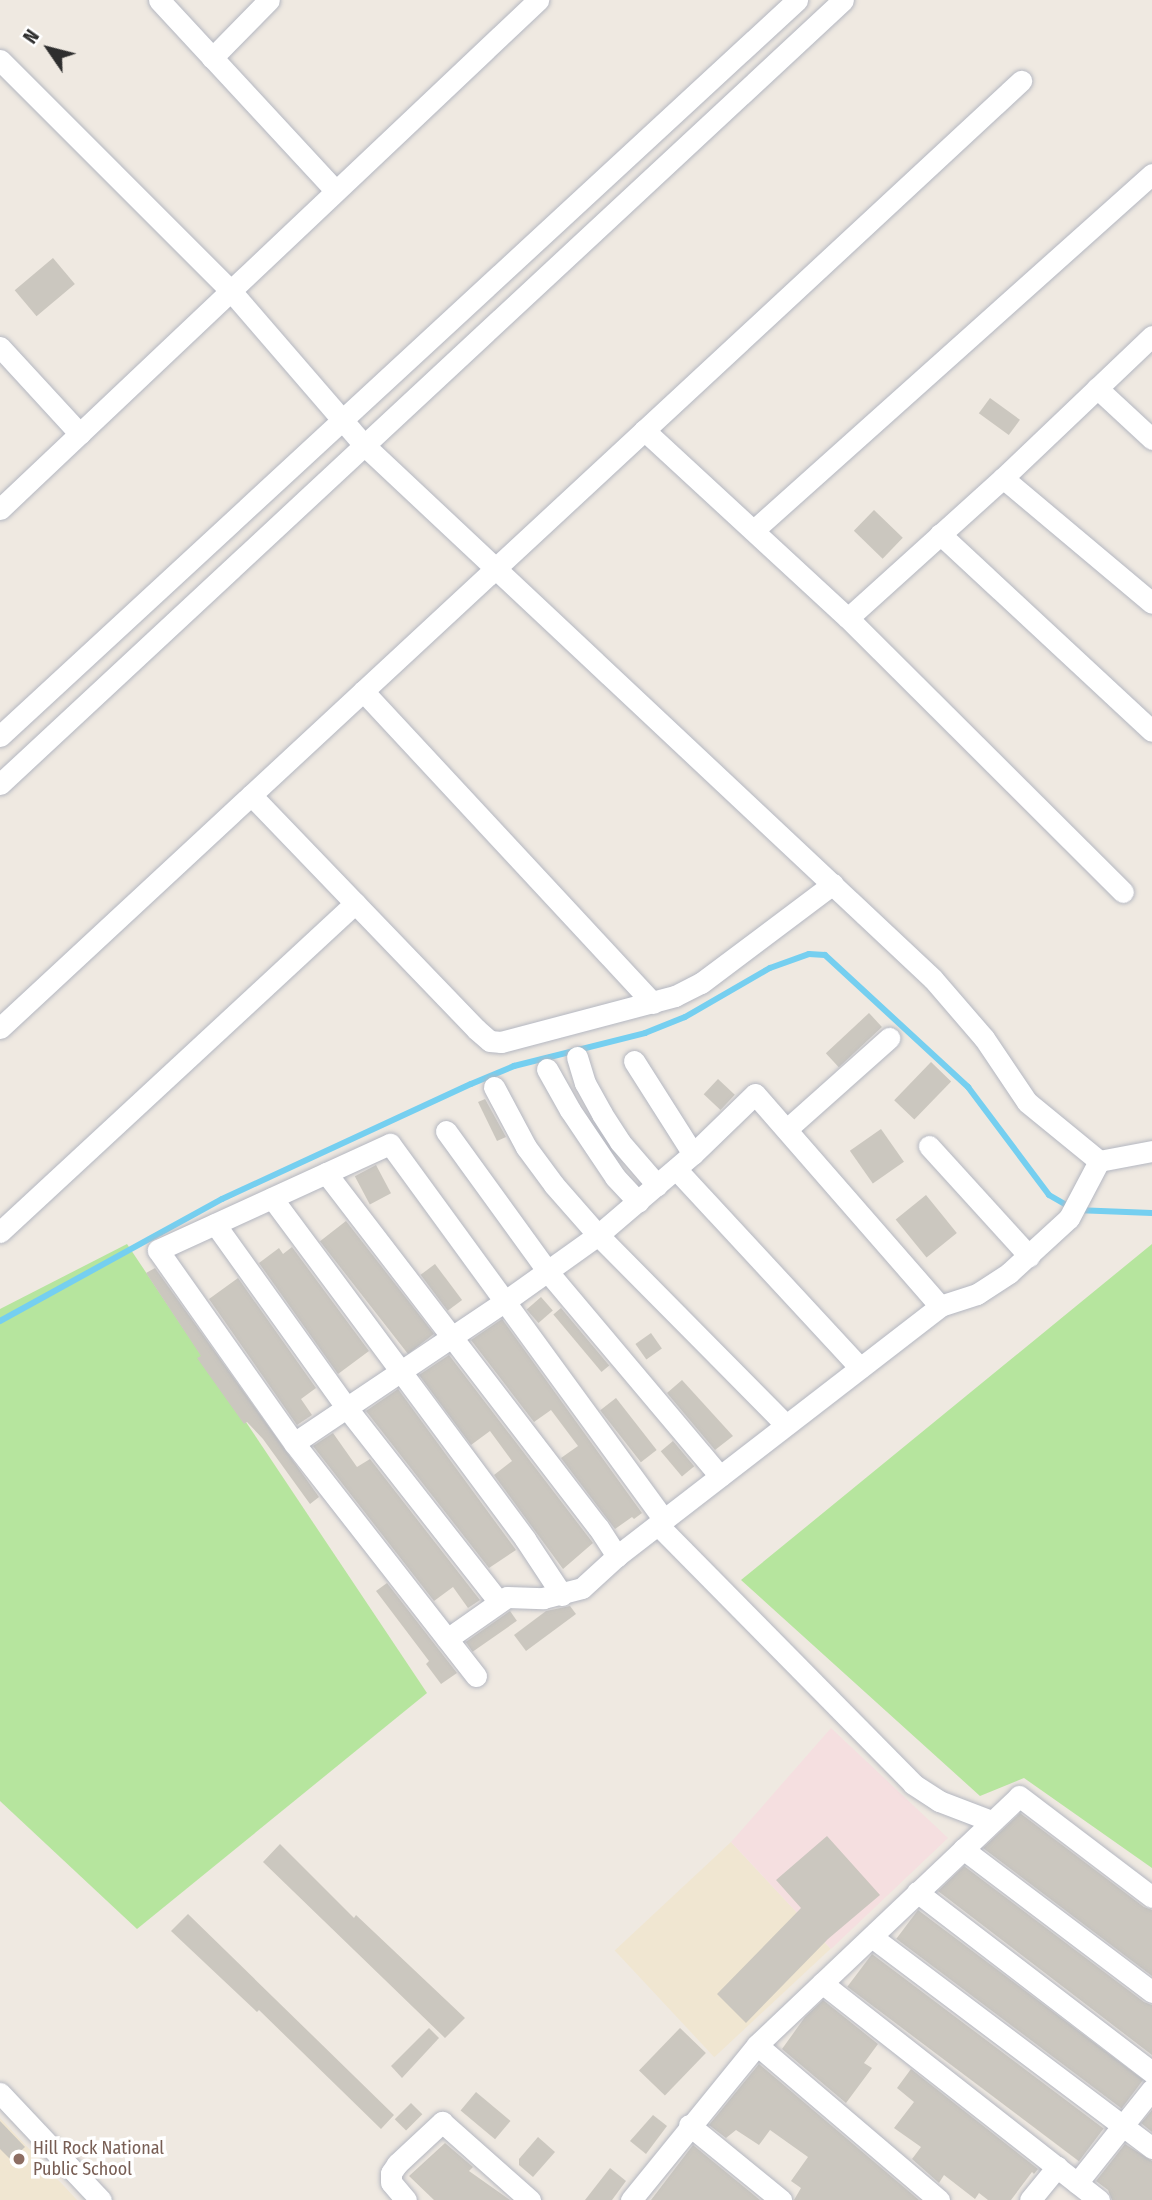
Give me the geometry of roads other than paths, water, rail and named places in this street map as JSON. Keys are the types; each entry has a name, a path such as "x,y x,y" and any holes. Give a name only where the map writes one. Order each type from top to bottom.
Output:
{"street":[{"path":"159,0 336,191"},
{"path":"212,58 269,0"},
{"path":"0,509 538,0"},
{"path":"0,736 797,0"},
{"path":"4,772 364,445 843,0"},
{"path":"0,60 231,291 364,445 933,979 984,1038 1027,1102 1099,1161"},
{"path":"0,1028 1021,81"},
{"path":"754,530 1152,174"},
{"path":"848,618 1003,478 1152,336"},
{"path":"0,346 80,434"},
{"path":"1097,388 1152,439"},
{"path":"644,430 848,618 1124,892"},
{"path":"1003,478 1152,603"},
{"path":"940,534 1152,731"},
{"path":"363,691 653,1003"},
{"path":"251,795 490,1041 500,1042 653,1003 702,983 833,884"},
{"path":"0,1232 355,903"},
{"path":"786,1129 889,1038"},
{"path":"577,1056 585,1083 602,1114 620,1142 657,1185"},
{"path":"634,1061 693,1154"},
{"path":"547,1069 570,1110 615,1177 638,1202"},
{"path":"494,1087 539,1165 598,1235 786,1425"},
{"path":"293,1443 548,1272 598,1235 693,1154 755,1094 940,1306"},
{"path":"446,1130 548,1272 720,1476"},
{"path":"476,1676 293,1443 158,1250 390,1144 661,1522 913,1784 939,1801 991,1821"},
{"path":"929,1146 1029,1256"},
{"path":"1099,1161 1152,1151"},
{"path":"447,1639 507,1597 543,1598 582,1588 617,1556 940,1306 992,1286 1029,1256 1074,1209 1099,1161"},
{"path":"676,1169 860,1368"},
{"path":"326,1173 453,1336 617,1556"},
{"path":"272,1198 525,1539 562,1595"},
{"path":"215,1224 346,1407 498,1601"},
{"path":"633,2199 757,2045 1019,1796 1152,1897"},
{"path":"963,1849 1152,1992"},
{"path":"917,1892 1152,2072"},
{"path":"872,1937 1152,2148"},
{"path":"822,1983 1099,2200"},
{"path":"757,2045 939,2200"},
{"path":"1077,2183 1152,2089"},
{"path":"0,2093 101,2200"},
{"path":"406,2200 391,2182 391,2173 397,2164 442,2122 530,2200"},
{"path":"690,2125 781,2200"},
{"path":"1030,2200 1057,2167"}],"waterway":[{"path":"0,1321 222,1199 471,1084 514,1066 645,1033 685,1017 770,968 809,954 825,955 968,1087 1049,1195 1075,1210 1152,1213"}],"place":[{"name":"Hill Rock National Public School","path":"19,2159"}]}
